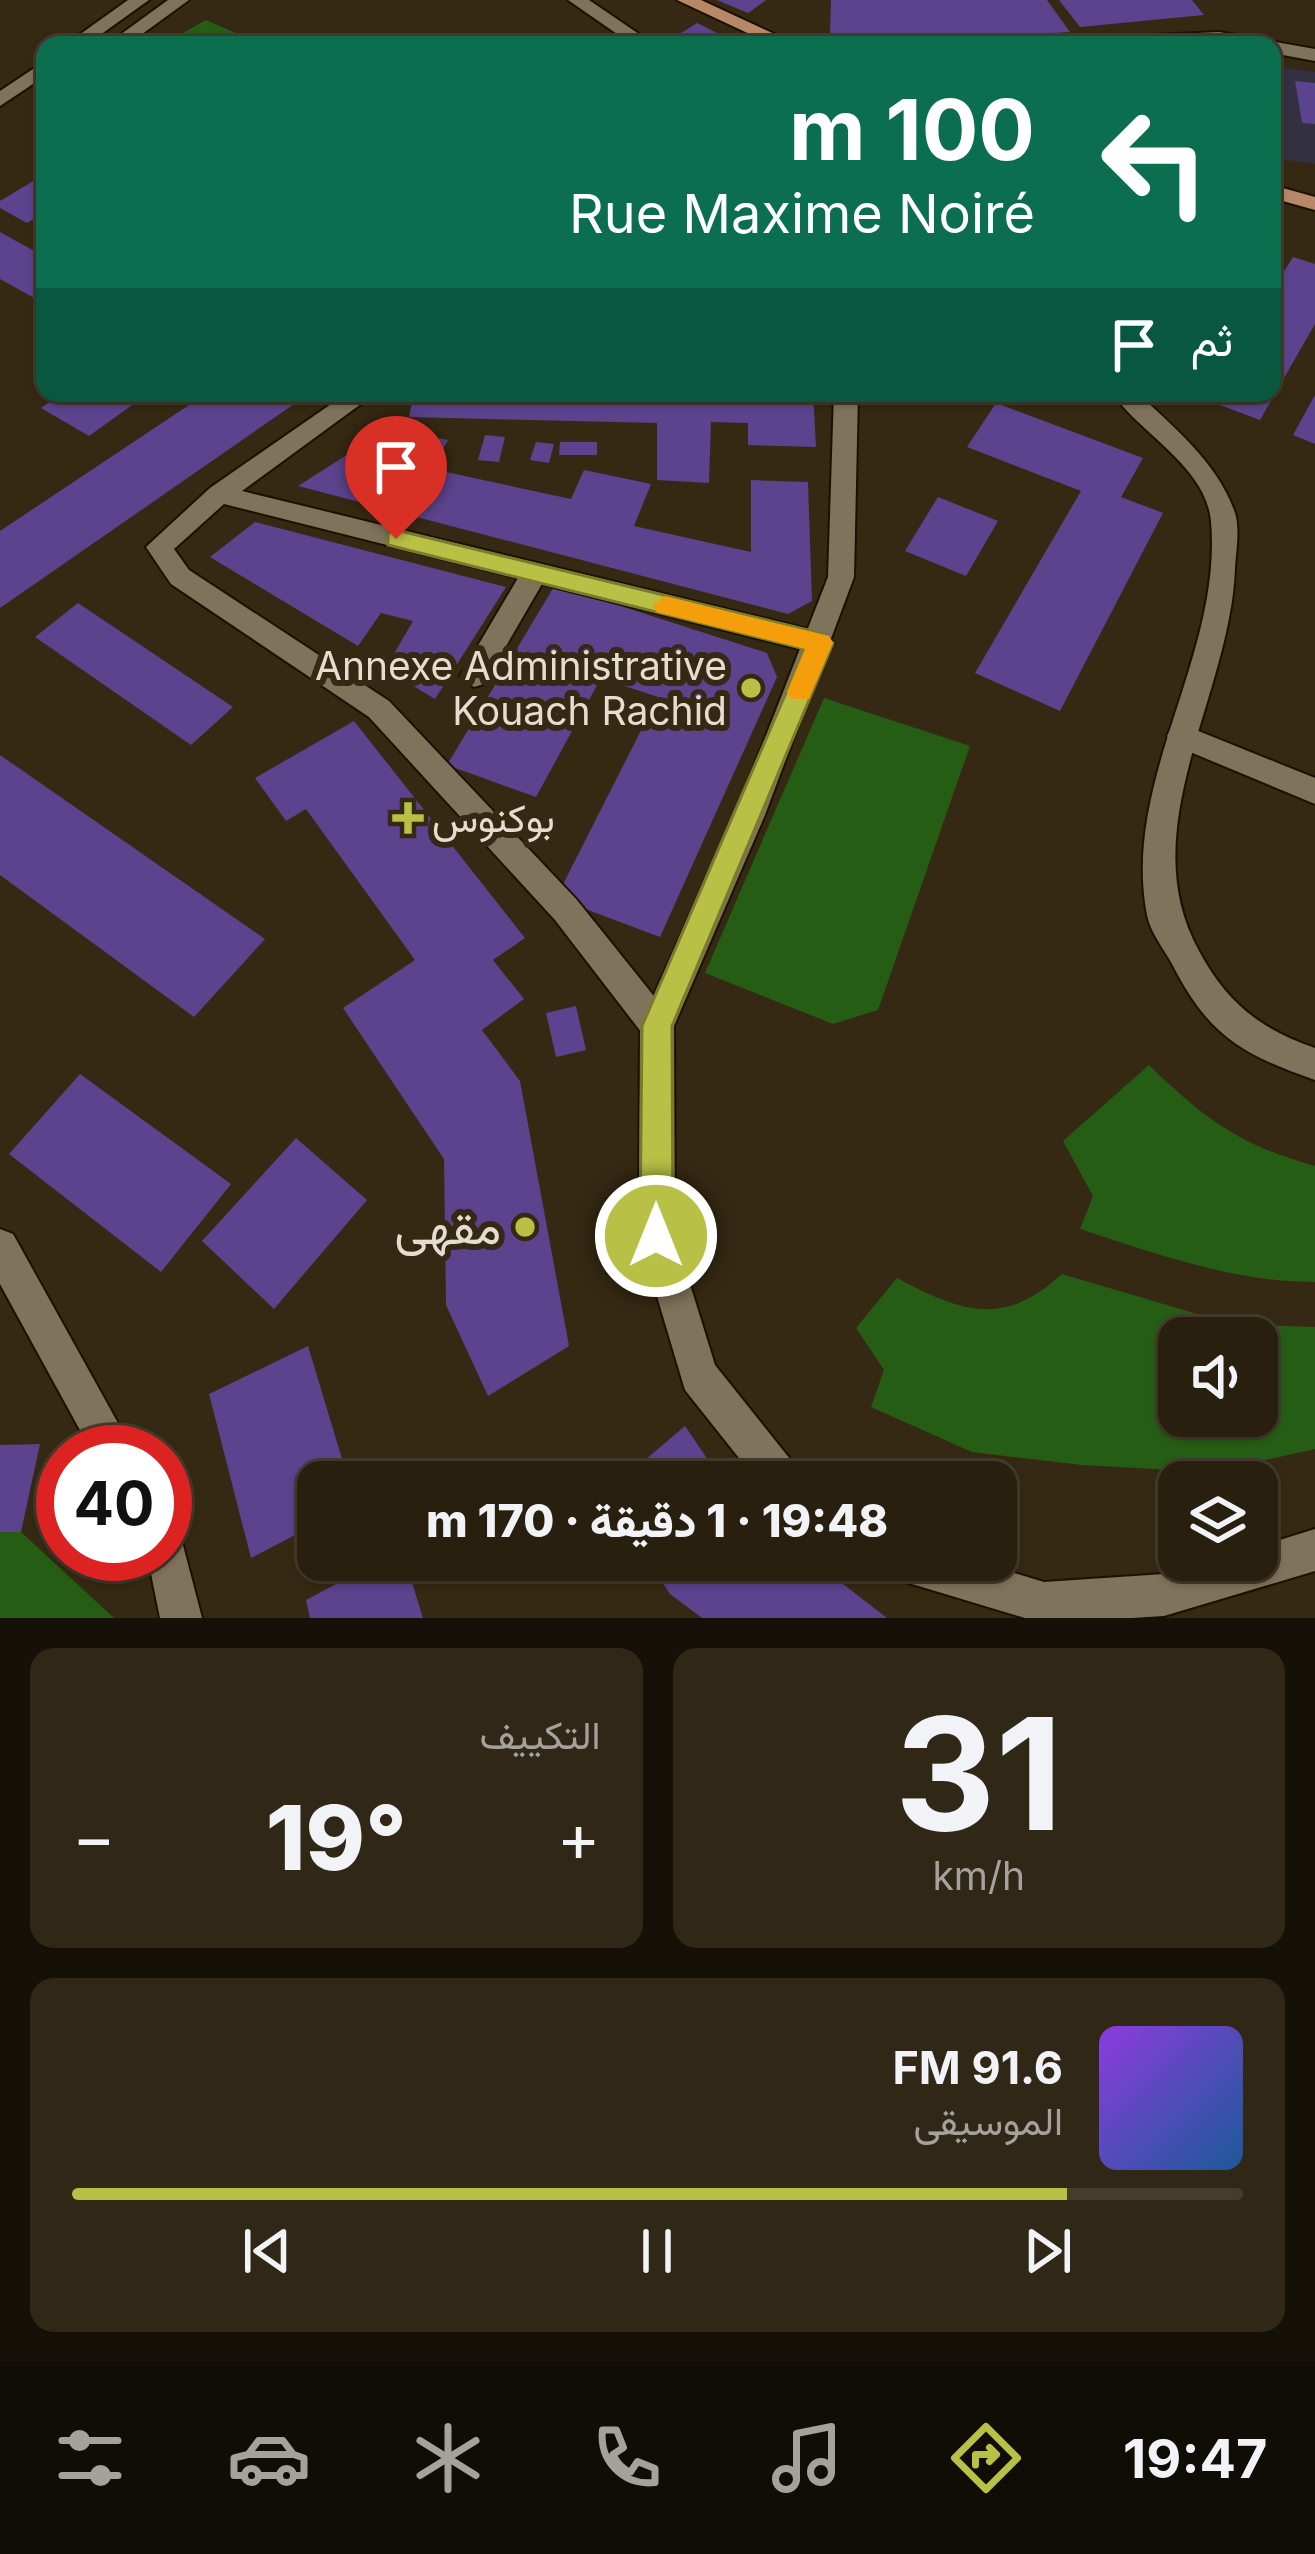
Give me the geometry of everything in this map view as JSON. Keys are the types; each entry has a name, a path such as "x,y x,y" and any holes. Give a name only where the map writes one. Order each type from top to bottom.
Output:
{"main road":[{"path":"686,0 768,36"},
{"path":"1281,193 1315,204"}],"street":[{"path":"87,36 140,0"},
{"path":"128,36 180,0"},
{"path":"577,0 632,36"},
{"path":"1281,49 1315,55"},
{"path":"7,95 36,74"},
{"path":"7,95 36,82"},
{"path":"351,402 219,494 158,547 180,577 379,709 566,910 657,1026"},
{"path":"766,1461 699,1376 656,1236 657,1026 820,643 841,577 846,402"},
{"path":"1133,402 1202,471 1224,517 1221,595 1160,827 1163,917 1203,991 1260,1045 1315,1064"},
{"path":"219,494 820,643"},
{"path":"474,676 534,574"},
{"path":"1181,736 1315,791"},
{"path":"0,1246 99,1425"},
{"path":"971,1581 1044,1603 1164,1595 1315,1550"},
{"path":"173,1581 181,1618"}],"shaded area":[{"path":"1281,67 1315,72 1315,164 1281,159"}],"green space":[{"path":"206,20 242,36 178,36"},
{"path":"824,698 970,746 878,1010 833,1024 705,973"},
{"path":"1149,1065 1224,1128 1315,1166 1315,1282 1225,1272 1080,1229 1093,1196 1063,1141"},
{"path":"1062,1274 1207,1317 1158,1317 1158,1437 1278,1437 1278,1326 1315,1327 1315,1449 1261,1461 1158,1461 1158,1469 1082,1465 972,1452 871,1407 884,1370 856,1328 897,1278 962,1306 1001,1308 1020,1302"},
{"path":"0,1532 21,1532 36,1546 36,1581 74,1581 114,1618 0,1618"}],"building":[{"path":"717,0 766,0 748,13"},
{"path":"831,0 1047,0 1070,32 1002,36 830,33"},
{"path":"1059,0 1192,0 1204,15 1080,27"},
{"path":"697,23 723,36 676,36"},
{"path":"1295,81 1315,83 1315,124 1302,123"},
{"path":"36,179 36,218 27,223 0,208 0,201"},
{"path":"0,232 36,252 36,299 0,279"},
{"path":"1293,257 1315,264 1315,324 1281,383 1281,276"},
{"path":"1315,395 1315,444 1293,435"},
{"path":"49,402 136,402 89,436 41,408"},
{"path":"194,402 297,402 0,608 0,531"},
{"path":"412,402 814,402 816,447 748,445 748,423 711,422 709,483 657,480 657,423 409,417"},
{"path":"1212,402 1270,402 1260,420"},
{"path":"996,403 1143,458 1121,497 1163,513 1060,711 975,673 1081,491 967,447"},
{"path":"389,428 448,440 432,469 571,499 584,470 651,484 634,526 751,552 751,480 808,482 812,601 788,614 298,486"},
{"path":"485,435 505,437 499,462 478,460"},
{"path":"536,442 554,444 549,463 530,460"},
{"path":"560,442 597,442 597,455 559,455"},
{"path":"938,497 998,521 966,576 905,551"},
{"path":"255,522 506,587 435,699 385,669 413,621 381,613 358,646 210,557"},
{"path":"555,585 767,653 777,677 660,937 556,898 658,697 601,678 536,797 447,765"},
{"path":"78,603 233,707 191,745 35,637"},
{"path":"354,721 525,938 493,960 524,999 482,1030 520,1081 569,1346 488,1396 446,1305 444,1159 343,1008 415,960 306,809 286,821 255,778"},
{"path":"0,755 265,939 194,1017 0,875"},
{"path":"576,1006 586,1050 556,1057 546,1013"},
{"path":"80,1074 231,1184 161,1272 9,1154"},
{"path":"296,1138 367,1200 274,1309 202,1241"},
{"path":"308,1346 343,1461 297,1461 297,1534 251,1558 209,1394"},
{"path":"685,1426 709,1461 644,1461"},
{"path":"36,1444 21,1532 0,1532 0,1445"},
{"path":"342,1581 412,1581 423,1618 310,1618 306,1600"},
{"path":"662,1581 839,1581 887,1618 702,1618 670,1594"}],"slow traffic":[{"path":"665,605 820,643 800,692"}],"place":[{"name":"Annexe Administrative Kouach Rachid","path":"751,688"},
{"name":"بوكنوس","path":"408,818"},
{"name":"مقهى","path":"525,1227"}],"route":[{"path":"396,539 820,643 657,1026 656,1236"}]}
